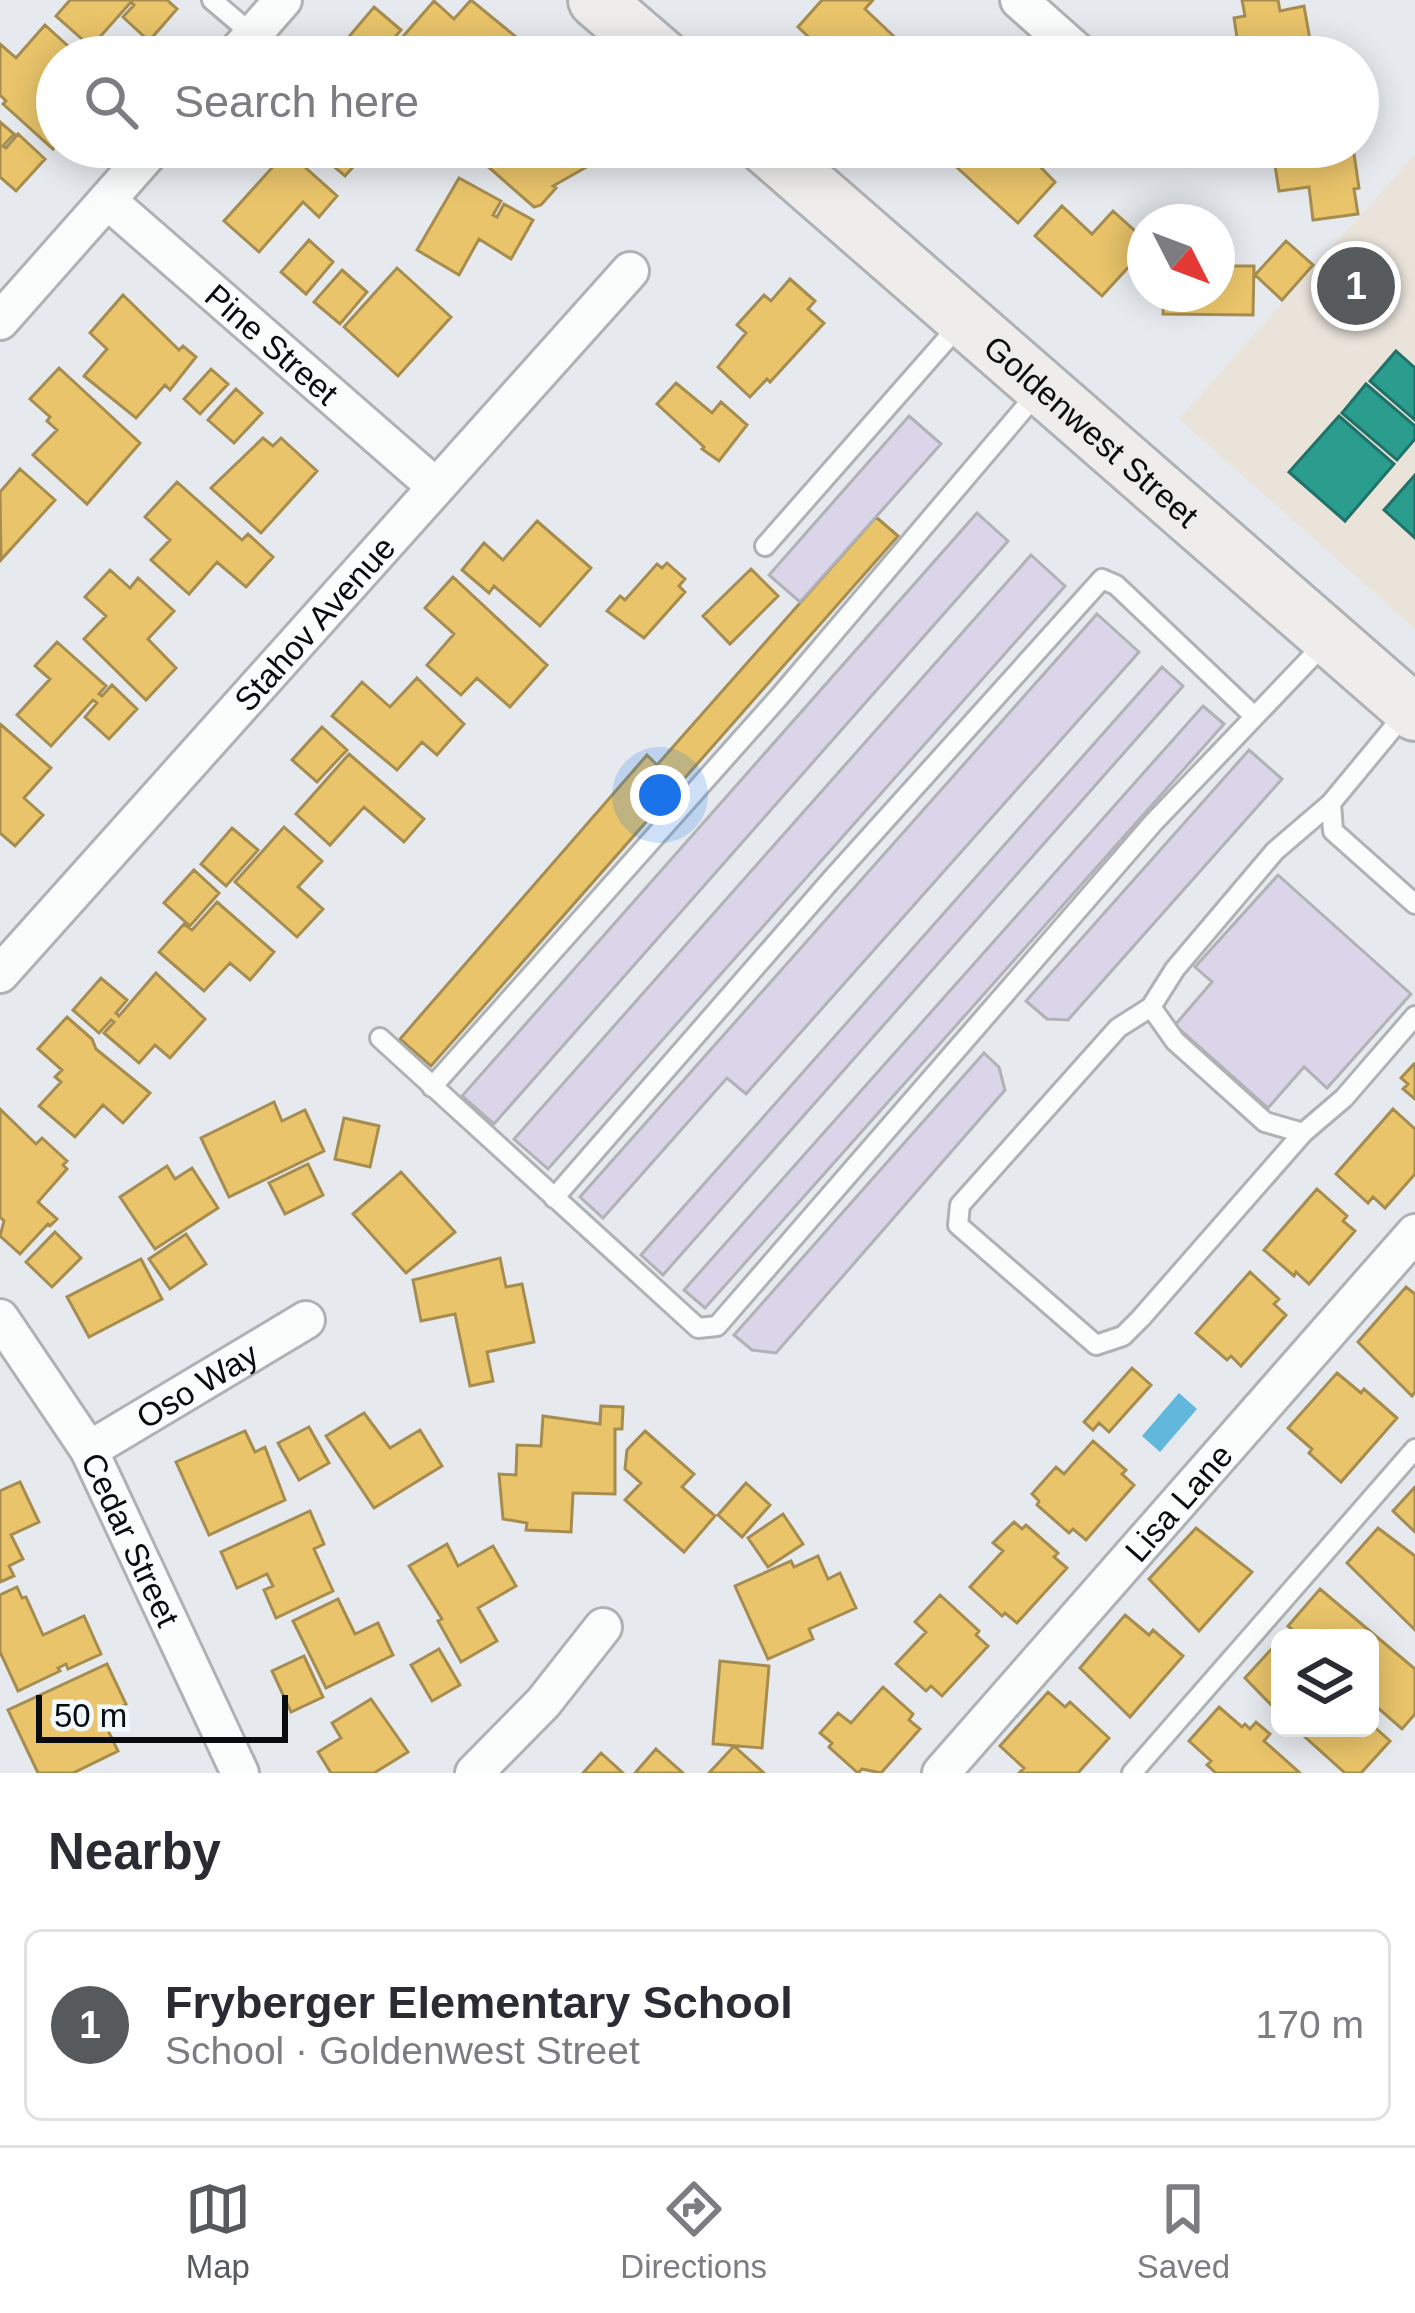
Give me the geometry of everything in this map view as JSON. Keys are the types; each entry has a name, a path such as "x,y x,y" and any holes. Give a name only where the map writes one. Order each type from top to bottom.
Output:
{"main road":[{"path":"596,0 638,36"},
{"name":"Goldenwest Street","path":"790,168 1412,711"}],"street":[{"path":"252,36 284,0"},
{"path":"1019,0 1059,36"},
{"path":"0,321 135,168"},
{"name":"Pine Street","path":"106,200 436,487"},
{"name":"Stahov Avenue","path":"0,974 630,271"},
{"name":"Lisa Lane","path":"941,1773 1415,1233"},
{"name":"Cedar Street","path":"0,1318 89,1450 240,1773"},
{"name":"Oso Way","path":"89,1450 306,1320"},
{"path":"474,1773 542,1702 603,1628"}],"lane":[{"path":"212,0 236,36"},
{"path":"765,546 964,319"},
{"path":"432,1087 780,696 1042,387"},
{"path":"554,1198 1102,579 1116,585 1253,715"},
{"path":"380,1038 698,1328 717,1326 1153,823 1330,638"},
{"path":"1412,711 1330,803 1275,851 1175,969 1151,1006 1118,1028 960,1204 958,1226 1096,1345 1124,1336 1303,1133 1344,1098 1415,1016"},
{"path":"1330,803 1333,831 1415,904"},
{"path":"1151,1006 1175,1041 1265,1122 1303,1133"},
{"path":"1132,1773 1415,1449"}],"shaded area":[{"path":"1415,154 1415,629 1179,419"}],"water":[{"path":"1179,1393 1197,1409 1160,1452 1142,1436"}],"building: Homes":[{"path":"70,0 167,0 177,9 153,36 144,36 123,17 134,5 131,2 101,36 79,36 56,16"},
{"path":"471,0 515,36 403,36 434,1 454,19"},
{"path":"822,0 873,0 865,9 894,36 808,36 798,27"},
{"path":"1242,0 1278,0 1280,11 1304,6 1309,36 1237,36 1234,18 1245,16"},
{"path":"374,7 401,30 396,36 350,36"},
{"path":"45,25 57,36 36,36 36,134 3,104 6,101 0,95 0,44 16,58"},
{"path":"0,122 14,134 3,146 18,134 36,151 37,168 16,191 0,177"},
{"path":"272,168 306,168 337,196 319,217 303,202 259,252 224,221"},
{"path":"490,168 585,168 553,186 556,188 541,205 534,207"},
{"path":"958,168 1041,168 1055,182 1018,223"},
{"path":"1275,168 1356,168 1358,214 1313,220 1309,187 1279,191"},
{"path":"459,178 501,201 493,215 497,217 504,204 533,220 511,259 479,239 459,275 417,250"},
{"path":"1062,206 1092,234 1113,211 1127,224 1127,269 1102,296 1035,236"},
{"path":"309,240 333,262 306,294 281,272"},
{"path":"1286,241 1313,265 1282,300 1255,275"},
{"path":"1235,266 1254,266 1253,315 1163,314 1235,312"},
{"path":"397,268 451,317 398,376 344,327"},
{"path":"342,270 367,292 340,324 314,302"},
{"path":"790,279 815,301 808,309 824,323 750,397 718,367 746,333 737,325 764,295 771,301"},
{"path":"123,295 179,350 183,346 196,357 170,390 165,385 136,418 84,376 107,349 90,333"},
{"path":"59,368 140,443 87,504 33,455 57,430 30,399"},
{"path":"211,369 228,384 200,414 184,399"},
{"path":"676,383 712,413 721,402 747,425 719,461 657,404"},
{"path":"236,389 262,413 234,443 208,420"},
{"path":"263,438 273,446 281,438 317,471 261,533 211,488"},
{"path":"20,469 55,500 1,560 0,492"},
{"path":"177,482 242,540 248,534 273,557 246,587 217,562 189,594 151,560 170,540 145,517"},
{"path":"876,517 898,536 431,1066 400,1039 647,755 657,765"},
{"path":"537,521 591,568 540,626 494,586 489,593 462,570 484,543 503,560"},
{"path":"667,563 685,579 679,586 685,592 644,638 607,611 620,596 625,600 657,564 662,568"},
{"path":"751,569 778,596 730,644 703,616"},
{"path":"110,570 130,588 138,578 174,611 148,639 176,668 146,700 84,639 106,616 85,597"},
{"path":"453,577 547,665 510,707 477,678 461,695 427,665 454,634 425,608"},
{"path":"57,642 106,686 99,694 112,685 137,709 109,739 85,717 97,703 93,700 51,746 17,715 50,679 35,666"},
{"path":"417,678 464,724 437,755 422,742 397,770 332,716 362,682 390,707"},
{"path":"0,724 51,768 24,798 43,815 15,846 0,833"},
{"path":"322,727 347,750 317,782 292,760"},
{"path":"349,754 424,819 404,842 364,807 330,845 296,814"},
{"path":"284,827 322,861 298,887 323,909 297,937 235,882"},
{"path":"232,828 258,850 226,886 201,864"},
{"path":"194,870 219,893 190,926 164,903"},
{"path":"217,902 274,952 250,980 230,963 204,991 159,952 184,924 192,930"},
{"path":"156,973 205,1019 170,1058 155,1045 139,1063 104,1033 114,1022 99,1033 73,1010 101,978 127,1000 116,1013 119,1016"},
{"path":"67,1017 92,1039 96,1049 150,1093 123,1123 103,1105 75,1137 39,1106 61,1082 55,1077 62,1070 38,1049"},
{"path":"1414,1064 1415,1099 1403,1089 1408,1084 1401,1078"},
{"path":"274,1102 282,1121 305,1110 324,1151 229,1197 201,1138"},
{"path":"0,1109 36,1144 42,1138 67,1161 63,1165 67,1169 38,1202 57,1219 20,1254 0,1236 4,1221 0,1217"},
{"path":"1393,1109 1415,1129 1415,1174 1385,1208 1373,1197 1368,1203 1336,1174"},
{"path":"344,1118 379,1126 370,1167 335,1159"},
{"path":"308,1164 323,1195 285,1214 269,1183"},
{"path":"167,1166 175,1179 192,1168 218,1208 155,1249 120,1197"},
{"path":"401,1172 455,1232 406,1273 353,1214"},
{"path":"1317,1189 1347,1216 1343,1221 1355,1231 1309,1284 1264,1250"},
{"path":"55,1232 81,1258 52,1287 26,1262"},
{"path":"186,1234 206,1264 170,1289 149,1259"},
{"path":"500,1258 506,1287 522,1284 534,1342 487,1352 493,1381 470,1386 455,1314 421,1321 413,1280"},
{"path":"141,1259 162,1299 89,1337 67,1297"},
{"path":"1250,1272 1279,1299 1274,1304 1286,1315 1241,1366 1196,1333"},
{"path":"1406,1287 1415,1294 1412,1396 1358,1342"},
{"path":"1132,1368 1151,1385 1109,1432 1099,1423 1093,1430 1084,1422"},
{"path":"1337,1373 1397,1418 1341,1482 1288,1428"},
{"path":"601,1406 623,1407 622,1429 615,1429 615,1494 573,1493 571,1532 526,1530 527,1523 503,1519 499,1474 516,1475 517,1445 541,1446 543,1416 600,1424"},
{"path":"364,1413 390,1448 420,1430 442,1466 374,1508 326,1436"},
{"path":"309,1427 329,1463 299,1480 278,1443"},
{"path":"245,1431 255,1452 265,1447 285,1500 209,1535 176,1462"},
{"path":"645,1431 694,1474 682,1487 715,1516 684,1552 625,1500 641,1483 625,1469 627,1450"},
{"path":"1093,1441 1126,1470 1122,1474 1134,1485 1086,1540 1073,1529 1069,1533 1037,1505 1032,1494 1056,1467 1064,1474"},
{"path":"20,1482 39,1522 11,1535 23,1559 9,1566 14,1576 0,1582 0,1491"},
{"path":"746,1483 770,1505 742,1537 718,1515"},
{"path":"1415,1487 1415,1532 1393,1511"},
{"path":"310,1511 324,1544 314,1549 333,1591 276,1618 264,1590 273,1586 267,1574 237,1588 221,1552"},
{"path":"783,1514 803,1544 768,1567 748,1538"},
{"path":"1014,1522 1022,1529 1026,1525 1058,1553 1054,1557 1067,1568 1017,1623 970,1587 1003,1551 993,1543"},
{"path":"1196,1528 1252,1572 1199,1631 1149,1579"},
{"path":"1378,1528 1415,1556 1415,1630 1347,1563"},
{"path":"447,1544 458,1566 493,1546 516,1586 478,1608 497,1641 461,1662 438,1621 442,1619 409,1566"},
{"path":"818,1556 828,1579 840,1573 856,1608 809,1629 813,1639 768,1659 735,1586 791,1561 794,1567"},
{"path":"17,1587 43,1635 84,1616 101,1654 68,1669 66,1664 18,1691 0,1652 0,1595"},
{"path":"1320,1589 1368,1629 1292,1629 1288,1626"},
{"path":"940,1595 979,1631 976,1635 988,1646 942,1696 931,1686 926,1691 896,1664 926,1632 915,1622"},
{"path":"338,1599 355,1634 378,1623 393,1655 326,1688 293,1621"},
{"path":"1125,1615 1149,1635 1153,1630 1183,1656 1130,1717 1080,1668"},
{"path":"1379,1639 1415,1669 1415,1714 1402,1729 1379,1709"},
{"path":"439,1649 460,1685 432,1701 411,1665"},
{"path":"1271,1649 1271,1705 1245,1678"},
{"path":"304,1656 323,1697 291,1712 272,1671"},
{"path":"720,1661 769,1666 762,1748 713,1744"},
{"path":"107,1664 126,1704 101,1716 118,1751 73,1773 38,1773 8,1710"},
{"path":"883,1687 913,1714 909,1720 920,1729 881,1773 862,1769 858,1773 820,1733 838,1713 851,1723"},
{"path":"1048,1692 1065,1707 1070,1702 1109,1738 1078,1773 1019,1773 1024,1768 1000,1746"},
{"path":"371,1699 408,1752 374,1773 331,1773 318,1752 341,1738 332,1723"},
{"path":"1219,1707 1242,1727 1245,1724 1250,1729 1256,1722 1270,1734 1264,1741 1300,1773 1216,1773 1207,1765 1211,1761 1189,1741"},
{"path":"1379,1731 1390,1741 1361,1773 1345,1773 1305,1737 1379,1737"},
{"path":"734,1746 764,1773 709,1773"},
{"path":"656,1749 683,1773 635,1773"},
{"path":"601,1753 623,1773 583,1773"}],"building: Schools":[{"path":"1396,351 1415,368 1415,420 1370,381"},
{"path":"1366,384 1415,426 1415,439 1397,460 1342,413"},
{"path":"1339,416 1394,464 1345,521 1289,472"},
{"path":"1415,475 1415,538 1384,510"}],"building: Other":[{"path":"909,416 941,444 800,602 769,575"},
{"path":"977,513 1008,541 494,1124 462,1096"},
{"path":"1031,555 1065,586 548,1169 514,1139"},
{"path":"1097,614 1139,652 746,1094 727,1078 603,1218 580,1197"},
{"path":"1162,667 1183,686 663,1275 641,1255"},
{"path":"1203,706 1224,724 705,1308 684,1290"},
{"path":"1249,750 1282,779 1068,1020 1047,1019 1026,1001"},
{"path":"1278,875 1411,994 1327,1088 1304,1067 1268,1108 1175,1025 1212,982 1195,967"},
{"path":"984,1053 999,1067 1005,1090 776,1353 752,1350 734,1335"}],"place":[{"name":"Fryberger Elementary School","path":"1356,286"}]}
